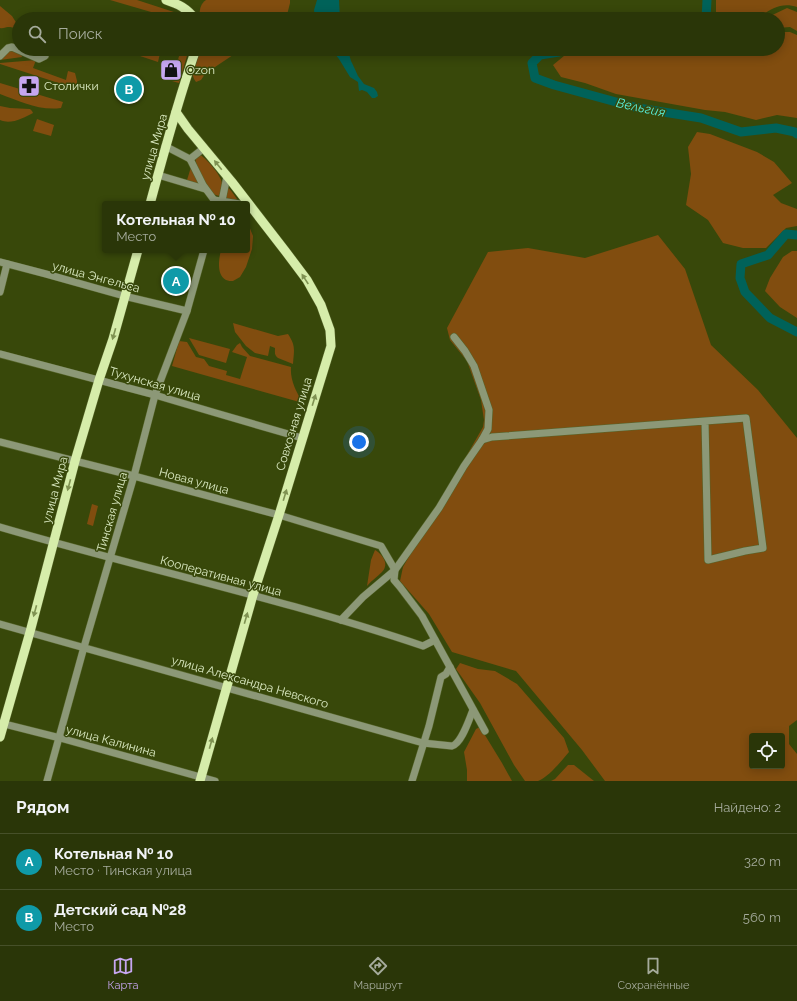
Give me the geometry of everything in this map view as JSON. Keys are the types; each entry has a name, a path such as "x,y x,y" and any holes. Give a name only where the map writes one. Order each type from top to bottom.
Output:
{"main road":[{"path":"166,0 177,4 189,12"},
{"name":"улица Мира","path":"151,201 165,146 194,56"},
{"name":"Совхозная улица","path":"176,112 227,176 243,201"},
{"name":"Совхозная улица","path":"200,779 253,595 331,346 330,330 321,305 307,280 286,252 250,210"},
{"name":"улица Мира","path":"0,737 2,724 30,632 75,461 111,345 137,253"}],"street":[{"path":"0,56 8,48 12,47"},
{"path":"32,56 39,59 45,56"},
{"path":"165,146 190,159 205,189 216,201"},
{"path":"190,159 204,148"},
{"path":"158,175 205,189"},
{"path":"217,201 227,176"},
{"name":"Тинская улица","path":"47,781 156,395 187,312 203,253"},
{"path":"0,292 4,263"},
{"name":"улица Энгельса","path":"4,263 187,312"},
{"path":"341,620 363,597 395,570 439,508 488,429 489,410 474,366 454,337"},
{"name":"Тухунская улица","path":"0,354 156,395 302,438"},
{"path":"482,440 492,437 705,420 746,418 763,548 745,550 708,560 705,420"},
{"path":"488,429 492,437"},
{"name":"Новая улица","path":"0,442 279,515 381,546 395,570"},
{"name":"Кооперативная улица","path":"0,527 110,558 253,595 382,632 423,646 435,640"},
{"path":"394,580 395,570"},
{"path":"386,578 394,580 422,616 485,731"},
{"name":"улица Александра Невского","path":"0,624 423,742 452,746 456,745 460,740 473,710"},
{"path":"412,781 429,726 441,677 446,674 450,667"},
{"name":"улица Калинина","path":"2,724 60,738 200,779 215,781"}],"shaded area":[{"path":"110,0 137,0 174,12 151,12"},
{"path":"206,0 290,0 288,12 200,12 202,4"},
{"path":"716,0 797,0 797,7 787,5 781,6 767,12 716,12"},
{"path":"0,6 12,16 12,28 0,28"},
{"path":"787,8 797,12 797,31 790,27 785,27 785,12 779,12"},
{"path":"785,32 790,32 797,35 797,118 777,115 756,120 725,112 705,110 616,94 585,83 561,77 553,65 564,56 785,56"},
{"path":"9,49 12,50 12,56 22,57 0,60"},
{"path":"140,56 159,56 158,62"},
{"path":"179,56 187,56 179,83 172,81"},
{"path":"198,56 232,56 205,74 201,80 196,82 193,76"},
{"path":"36,60 33,68 66,80 68,71 75,73 77,89 0,64"},
{"path":"0,83 63,102 61,108 53,109 37,107 0,94"},
{"path":"0,106 30,109 33,113 8,122 0,120"},
{"path":"37,119 54,125 51,136 33,131"},
{"path":"697,132 710,134 757,152 774,162 792,183 773,195 781,203 797,209 797,226 786,228 766,248 743,248 723,243 708,220 686,205 691,174 688,147"},
{"path":"199,154 213,167 221,180 222,186 220,196 215,195 210,191 203,182 195,158"},
{"path":"191,167 202,188 187,180"},
{"path":"227,186 237,199 227,199 225,196"},
{"path":"250,228 253,236 252,249 246,267 240,277 233,281 227,280 223,277 219,270 220,253 250,253"},
{"path":"658,235 685,269 711,345 758,390 797,438 797,720 789,726 789,744 797,754 797,781 605,781 582,750 516,671 452,652 429,614 400,581 403,567 483,427 484,420 481,400 467,361 450,340 447,328 488,252 528,248 585,258"},
{"path":"792,251 797,251 797,318 780,307 765,291 770,278 783,257"},
{"path":"233,323 278,336 288,334 293,345 293,364 278,358 275,355 275,348 270,346 268,356 255,353 246,346 235,332"},
{"path":"189,338 230,349 226,363 199,355"},
{"path":"179,341 187,342 196,357 204,359 209,366 227,371 226,375 240,379 247,357 232,352 240,343 250,356 291,367 291,377 294,386 303,403 172,366"},
{"path":"92,504 98,506 93,526 87,524"},
{"path":"375,550 384,560 385,566 382,572 367,586 371,560"},
{"path":"460,663 478,669 495,671 517,684 564,738 569,752 555,768 542,779 538,781 525,781 514,765 480,703 456,669"},
{"path":"480,727 512,781 467,781 464,752 476,729"},
{"path":"568,765 574,765 594,781 551,781 555,779"}],"water":[{"path":"317,0 339,0 340,12 314,12"},
{"path":"337,56 350,56 358,76 364,84 374,88 378,96 372,98 367,92 362,90 359,91 358,82 350,77"}],"waterway":[{"name":"Вельгия","path":"706,12 707,0"},
{"name":"Вельгия","path":"539,56 532,63 535,78 554,85 638,108 701,118 741,132 776,128 795,132 797,134"},
{"name":"Вельгия","path":"797,235 786,234 768,255 741,264 740,278 745,292 770,318 797,332"}],"place":[{"name":"Ozon","path":"171,70"},
{"name":"Столички","path":"29,86"},
{"name":"Детский сад №28","path":"129,89"},
{"name":"Котельная № 10","path":"176,281"}]}
